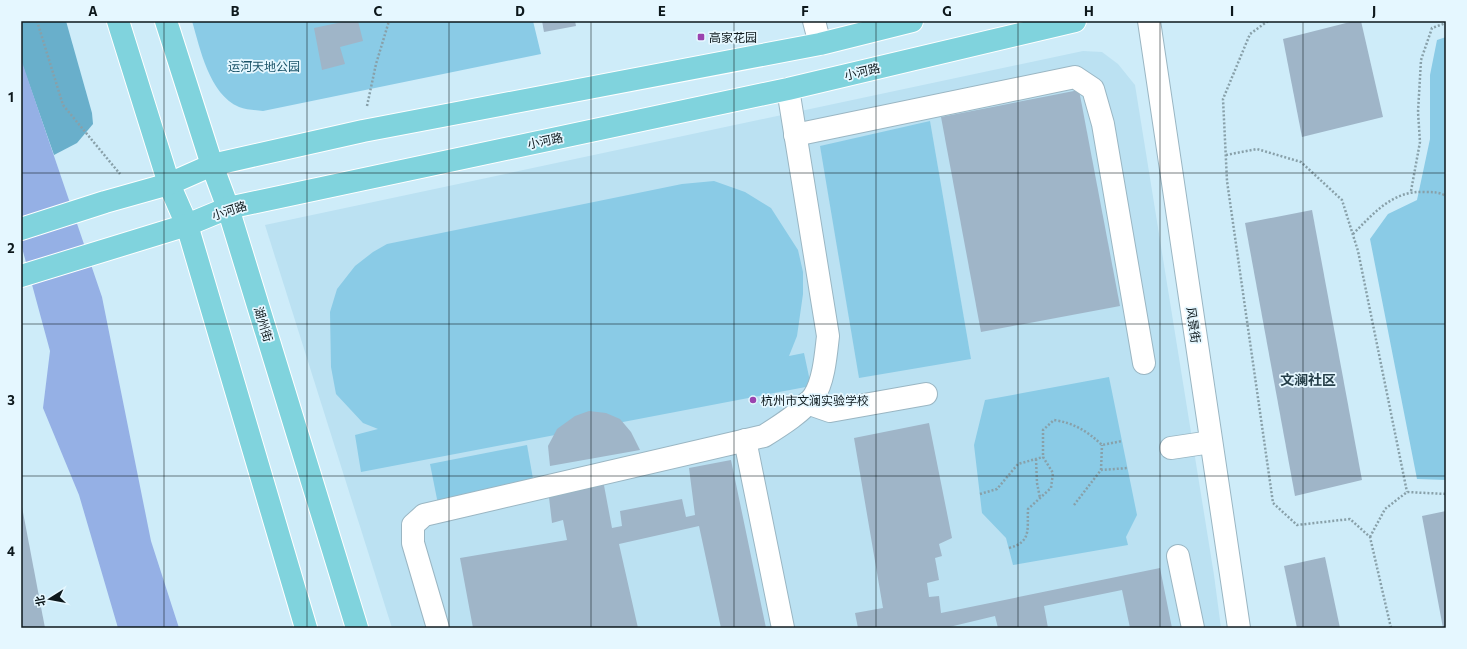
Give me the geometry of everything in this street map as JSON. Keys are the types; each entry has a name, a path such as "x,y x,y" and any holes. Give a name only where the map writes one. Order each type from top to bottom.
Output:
{"main road":[{"path":"118,21 169,184 187,226 306,628"},
{"name":"湖州街","path":"166,21 212,165 228,208 357,628"},
{"path":"21,229 105,202 169,184 212,165 363,130 820,44 912,21"},
{"name":"小河路","path":"21,276 187,226 228,208 788,89 1075,21"}],"street":[{"path":"814,21 820,44"},
{"name":"风景街","path":"1149,21 1239,628"},
{"path":"795,135 1075,77 1093,89 1103,124 1144,363"},
{"path":"438,628 413,543 413,525 424,515 764,436 789,420 815,396 825,364 828,336 788,89"},
{"path":"807,403 830,412 926,394"},
{"path":"745,440 783,628"},
{"path":"1171,448 1211,442"},
{"path":"1178,556 1193,628"}],"path":[{"path":"37,21 63,105 135,193"},
{"path":"363,130 376,64 389,21"},
{"path":"1268,21 1250,34 1223,99 1227,181 1273,502 1297,525 1350,519 1370,537 1391,628"},
{"path":"1411,191 1420,142 1418,112 1421,60 1432,28 1446,23"},
{"path":"1226,155 1257,149 1301,162 1342,200 1358,251 1407,492"},
{"path":"1353,234 1384,204 1411,191 1440,193 1446,196"},
{"path":"1009,548 1020,545 1027,538 1028,508 1051,488 1053,473 1043,457 1043,430 1054,420 1070,422 1088,432 1102,445 1101,470 1074,505"},
{"path":"1102,445 1122,441"},
{"path":"980,494 997,489 1018,464 1043,457"},
{"path":"1036,459 1037,484 1040,498"},
{"path":"1101,470 1128,468"},
{"path":"1370,537 1385,509 1407,492 1446,494"}],"shaded area":[{"path":"21,21 66,21 92,113 93,124 77,143 54,155 21,61"},
{"name":"杭州市文澜实验学校","path":"1083,51 1102,52 1118,64 1135,85 1214,575 1221,628 392,628 265,225"},
{"path":"21,59 102,297 151,541 179,628 118,628 79,495 43,408 50,351 21,244"}],"green space":[{"name":"运河天地公园","path":"192,21 533,21 541,54 263,111 239,107 229,101 220,92 202,57"},
{"path":"1446,37 1446,480 1417,479 1370,239 1388,214 1417,200 1430,139 1430,75 1437,40"},
{"path":"930,121 971,359 859,378 820,146"},
{"path":"714,181 745,192 771,208 798,250 803,272 803,294 797,336 789,356 804,353 811,386 361,472 355,435 378,429 363,423 336,394 331,367 330,312 337,289 355,266 373,252 387,244 682,184"},
{"path":"1109,377 1137,515 1126,537 1128,545 1013,565 1006,538 982,513 974,445 985,400"},
{"path":"527,445 535,490 439,509 430,464"}],"building":[{"path":"347,21 358,21 363,41 340,47 345,64 322,70 314,28"},
{"path":"542,21 575,21 576,26 544,32"},
{"path":"1354,21 1361,21 1383,117 1302,137 1283,39"},
{"path":"1079,90 1120,306 981,332 941,117"},
{"path":"1312,210 1362,480 1295,496 1245,223"},
{"path":"589,411 606,413 620,419 631,432 640,450 550,466 548,446 557,429 575,416"},
{"path":"929,423 952,538 939,544 942,556 935,558 939,580 927,583 929,597 939,596 941,613 1160,568 1172,628 1130,628 1122,590 1044,606 1048,628 998,628 995,616 945,628 858,628 855,613 883,608 854,438"},
{"path":"731,460 766,628 721,628 699,526 619,544 638,628 473,628 460,558 567,540 563,520 552,523 548,489 603,480 612,528 622,526 620,511 682,499 686,517 695,515 689,468"},
{"path":"22,507 45,628 21,628"},
{"path":"1446,511 1446,628 1443,628 1422,516"},
{"path":"1325,557 1340,628 1297,628 1284,566"}],"place":[{"name":"高家花园","path":"701,37"},
{"name":"杭州市文澜实验学校","path":"753,400"}],"district":[{"name":"文澜社区","path":"1308,379"}]}
